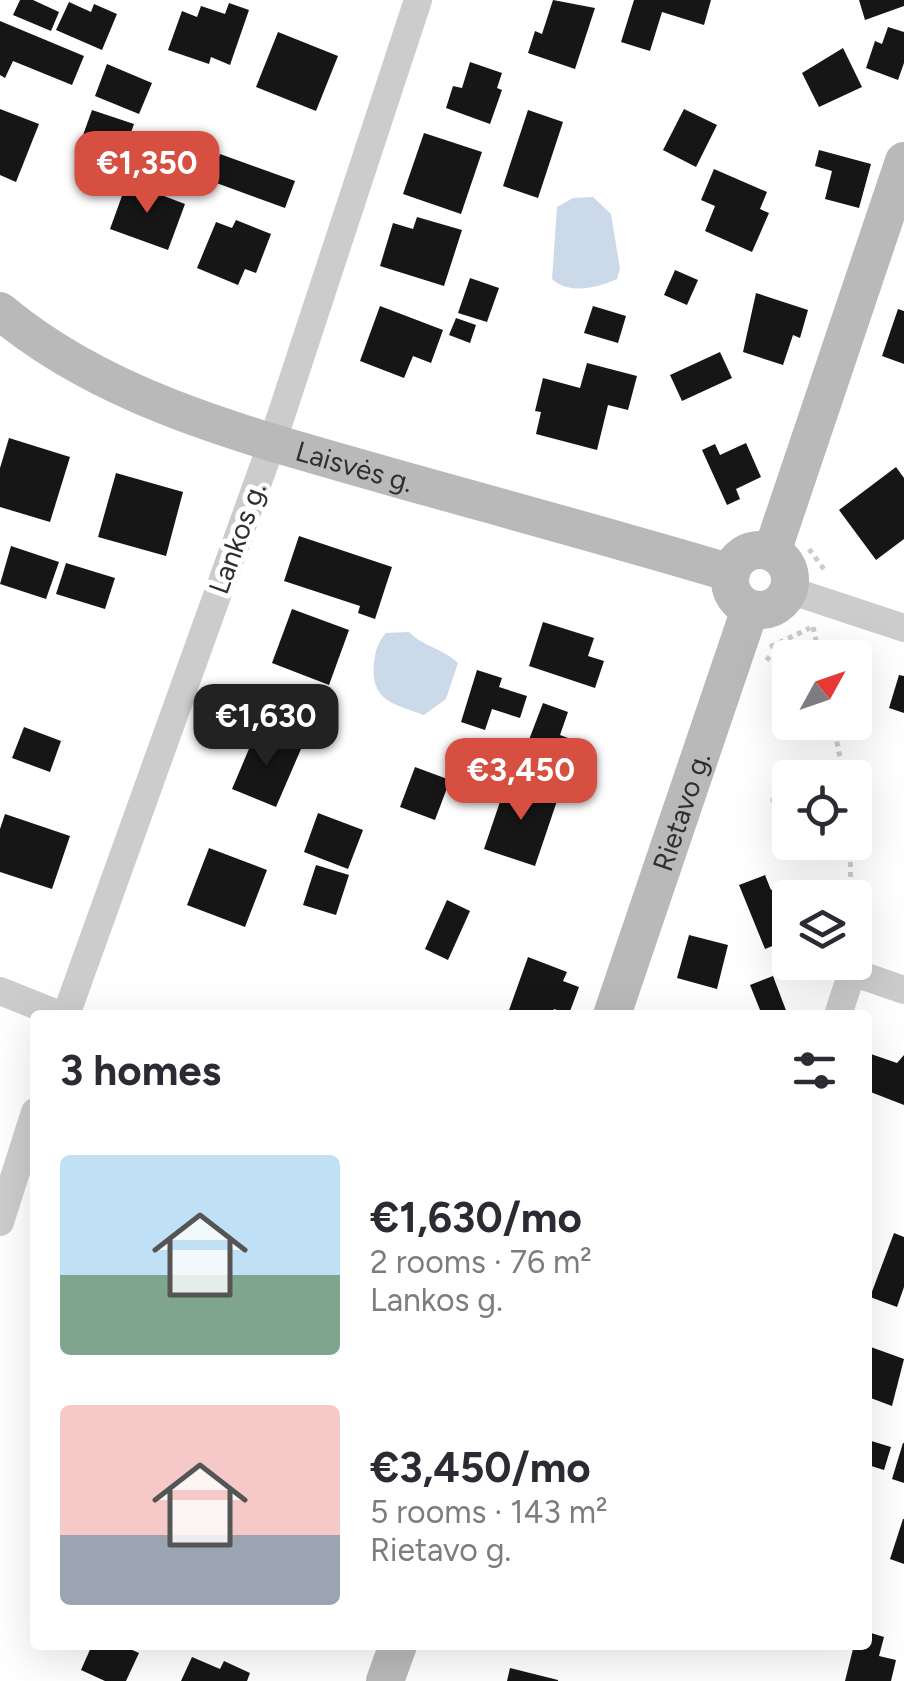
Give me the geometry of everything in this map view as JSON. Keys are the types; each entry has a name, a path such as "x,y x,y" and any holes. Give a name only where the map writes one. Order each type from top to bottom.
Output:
{"main road":[{"path":"772,552 904,161"},
{"name":"Laisvės g.","path":"0,311 74,361 153,401 272,443 730,574"},
{"path":"762,550 772,552 790,572 790,590 774,608 750,609 736,599 730,574 742,556 762,550"},
{"name":"Rietavo g.","path":"614,1010 750,609"},
{"path":"385,1681 396,1650"}],"street":[{"name":"Lankos g.","path":"65,1010 272,443 418,0"},
{"path":"790,590 904,628"},
{"path":"840,1010 852,972 904,990"},
{"path":"0,991 50,1010"},
{"path":"0,1222 30,1128"}],"path":[{"path":"813,627 816,640"},
{"path":"760,652 772,661"}],"water":[{"path":"593,197 611,214 620,269 617,279 609,282 567,287 552,279 557,207 573,198"},
{"path":"409,632 458,663 446,699 424,715 386,699 374,676 376,650 386,633"}],"building":[{"path":"20,0 33,0 59,12 51,31 13,15"},
{"path":"553,0 595,8 575,69 528,53 535,31 542,34"},
{"path":"634,0 711,0 704,25 662,12 650,51 621,42"},
{"path":"859,0 904,0 904,6 865,20"},
{"path":"69,2 91,12 94,4 117,14 102,50 56,30"},
{"path":"229,3 249,10 230,65 211,57 209,64 168,50 182,11 197,17 201,6 225,14"},
{"path":"0,21 84,56 72,85 13,61 5,78 0,75"},
{"path":"888,27 904,32 904,63 898,80 866,68 875,41 882,44"},
{"path":"278,32 338,56 316,111 256,87"},
{"path":"843,48 862,87 819,107 802,73"},
{"path":"470,62 502,73 497,88 502,90 490,124 446,108 453,86 462,88"},
{"path":"107,64 152,83 139,114 95,96"},
{"path":"0,109 39,124 16,182 0,175"},
{"path":"684,109 717,125 696,167 663,150"},
{"path":"92,110 134,124 124,152 82,138"},
{"path":"528,110 563,122 538,198 503,186"},
{"path":"424,133 482,152 461,214 403,194"},
{"path":"819,150 871,164 859,208 825,199 832,171 815,166"},
{"path":"220,154 295,181 285,208 211,181"},
{"path":"714,169 767,192 760,209 769,213 752,252 705,231 715,206 701,200"},
{"path":"127,182 185,204 168,250 110,229"},
{"path":"417,217 462,230 444,286 380,266 393,223 413,229"},
{"path":"236,220 271,234 256,273 245,269 238,285 197,268 216,222 232,228"},
{"path":"675,270 698,280 687,305 664,295"},
{"path":"470,278 499,288 487,322 458,313"},
{"path":"756,293 808,310 800,338 793,335 783,365 743,352"},
{"path":"380,306 443,330 431,363 413,356 404,378 360,361"},
{"path":"593,306 626,316 618,343 584,333"},
{"path":"898,309 904,311 904,364 882,356"},
{"path":"456,318 476,325 470,343 449,335"},
{"path":"720,352 732,378 682,401 670,375"},
{"path":"587,363 637,376 628,410 608,405 597,450 536,434 541,412 535,411 543,378 580,388"},
{"path":"9,438 70,457 50,522 0,507 0,468"},
{"path":"746,443 761,477 736,489 740,499 727,505 702,450 715,444 720,455"},
{"path":"896,467 904,478 904,539 876,560 839,510"},
{"path":"116,473 183,492 166,556 98,537"},
{"path":"299,536 392,567 375,619 358,613 360,606 284,581"},
{"path":"11,546 59,562 46,599 0,584"},
{"path":"66,563 115,578 105,609 56,594"},
{"path":"292,609 349,630 329,685 272,663"},
{"path":"543,622 594,638 588,656 604,661 595,688 529,666"},
{"path":"477,670 502,678 499,687 527,696 520,718 492,709 485,730 461,722"},
{"path":"899,675 904,676 904,713 889,708"},
{"path":"543,703 568,712 560,735 576,741 564,772 547,766 544,775 519,766"},
{"path":"24,727 61,741 50,772 12,758"},
{"path":"257,730 301,749 276,807 232,789"},
{"path":"415,767 450,780 435,820 400,807"},
{"path":"507,781 558,798 535,866 484,849"},
{"path":"318,813 363,830 348,869 304,852"},
{"path":"5,814 70,836 52,889 0,872 0,829"},
{"path":"209,848 267,870 245,927 187,905"},
{"path":"316,865 349,875 336,915 303,905"},
{"path":"765,875 772,890 772,946 765,949 739,885"},
{"path":"447,900 470,911 448,960 425,949"},
{"path":"689,935 728,945 717,989 677,978"},
{"path":"528,957 567,972 563,981 579,987 570,1010 509,1010"},
{"path":"772,976 786,1010 760,1010 750,985"},
{"path":"872,1054 897,1063 904,1055 904,1105 872,1093"},
{"path":"894,1233 904,1237 904,1287 897,1307 872,1298"},
{"path":"872,1347 904,1359 892,1406 872,1398"},
{"path":"872,1441 891,1447 884,1470 872,1466"},
{"path":"904,1443 904,1483 892,1479"},
{"path":"904,1519 904,1564 890,1559"},
{"path":"872,1633 884,1637 879,1656 896,1660 891,1681 845,1681 853,1650 872,1650"},
{"path":"90,1650 139,1653 126,1681 105,1681 81,1670"},
{"path":"192,1657 220,1669 224,1661 250,1673 247,1681 181,1681"},
{"path":"510,1668 558,1680 558,1681 507,1681"}]}
